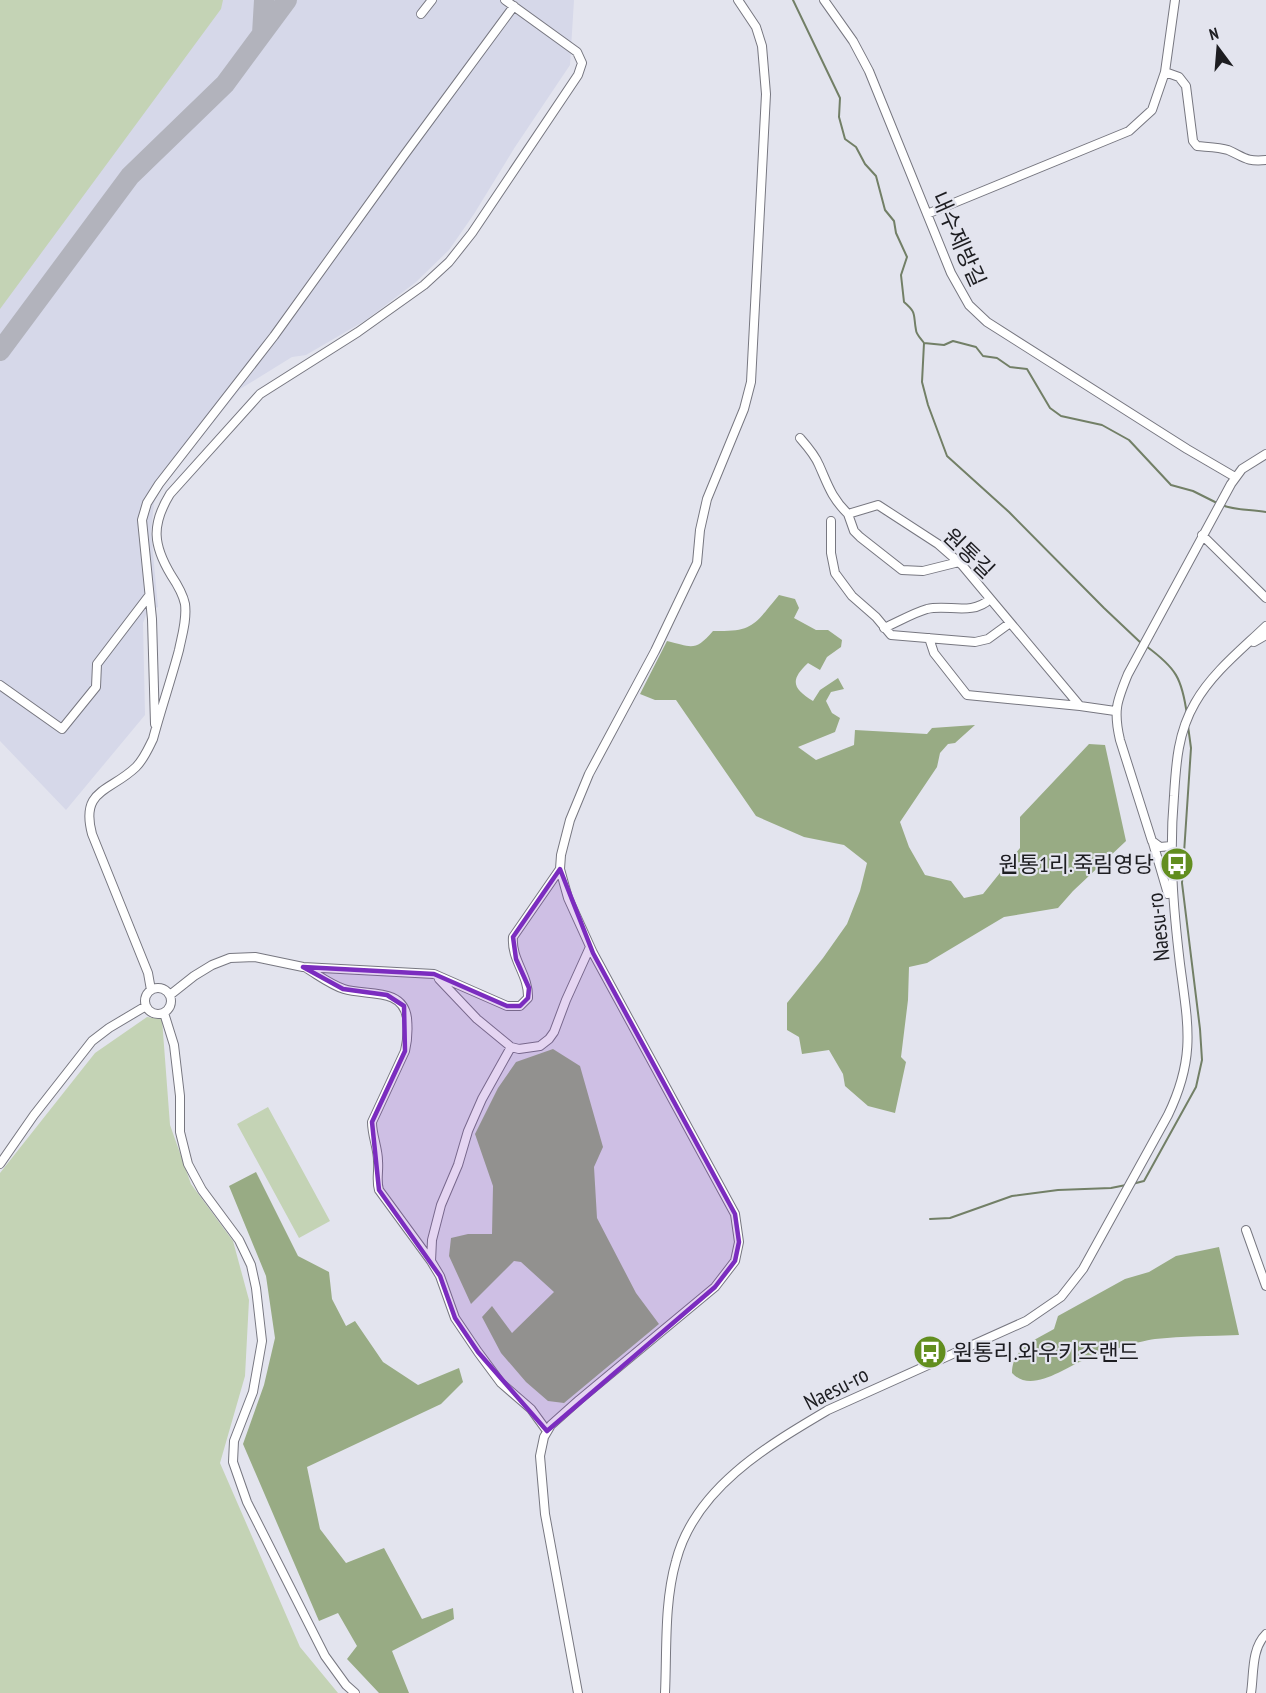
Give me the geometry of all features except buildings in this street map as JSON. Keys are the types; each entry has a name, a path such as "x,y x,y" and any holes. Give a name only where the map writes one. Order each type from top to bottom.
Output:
{"street":[{"path":"421,14 432,0"},
{"path":"151,990 88,819 89,808 95,798 137,766 149,747 169,687 186,615 181,592 161,558 157,544 156,527 160,509 170,494 260,394 358,332 424,285 448,262 472,233 578,75 582,63 578,52 506,0"},
{"path":"578,1693 545,1514 540,1456 544,1437 551,1425 716,1287 735,1261 739,1242 735,1214 590,947 568,898 560,869 561,855 570,820 589,774 655,651 697,563 700,530 707,499 744,409 751,382 765,85 762,46 748,12 738,0"},
{"name":"내수제방길","path":"824,0 865,62 957,286 977,314 1233,480"},
{"path":"927,214 1129,131 1152,110 1165,72 1175,0"},
{"path":"156,729 152,619 142,520 147,503 159,484 274,336 514,6"},
{"path":"1165,72 1179,77 1186,86 1193,141 1197,146 1226,149 1241,158 1254,161 1266,160"},
{"path":"800,438 819,464 830,492 848,514 854,531 902,570 923,571 959,562"},
{"path":"1173,909 1120,740 1115,711 1128,674 1233,480 1251,462 1266,454"},
{"name":"원통길","path":"848,514 878,505 938,544 959,562 1080,706"},
{"path":"831,521 831,553 835,573 852,596 876,617 891,635 975,642 983,641 1011,623"},
{"path":"1204,533 1266,598"},
{"path":"0,685 62,729 96,687 97,664 148,597"},
{"path":"884,628 926,609 965,609 990,599"},
{"name":"Naesu-ro","path":"665,1693 670,1600 676,1561 688,1530 712,1494 745,1464 828,1410 1026,1321 1048,1307 1072,1285 1083,1269 1157,1138 1177,1098 1186,1066 1188,1040 1173,909 1171,846 1176,764 1180,738 1197,700 1216,674 1266,626"},
{"path":"1240,651 1266,635"},
{"path":"929,638 934,653 966,695 1115,711"},
{"path":"1152,841 1160,848 1171,846"},
{"path":"170,995 212,965 230,958 255,957 303,967 434,974 507,1006 520,1006 528,998 529,988 512,948 513,937 560,869"},
{"path":"434,974 477,1019 511,1047 540,1046 549,1040 554,1032 590,947"},
{"path":"303,967 343,989 387,995 399,999 404,1006 408,1028 406,1044 396,1073 372,1122 372,1135 379,1159 377,1183 379,1190 431,1261 440,1276 455,1318 472,1344 501,1383 531,1409 547,1431"},
{"path":"155,988 164,989 170,995 170,1007 164,1013 152,1012 146,1006 146,997 155,988"},
{"path":"0,1164 34,1115 92,1041 146,1006"},
{"path":"164,1013 174,1045 180,1096 180,1132 188,1164 202,1190 239,1240 251,1265 256,1288 262,1341 253,1392 234,1441 234,1462 247,1502 304,1616 325,1656 346,1685 355,1693"},
{"path":"431,1261 432,1240 441,1204 458,1165 468,1131 482,1099 511,1047"},
{"path":"1246,1230 1266,1286"},
{"path":"1251,1693 1255,1653 1266,1634"}],"highlighted area":[{"path":"560,869 593,953 735,1214 739,1242 735,1261 715,1287 547,1431 478,1352 455,1318 440,1276 379,1190 372,1122 405,1051 404,1006 387,995 343,989 303,967 434,974 507,1006 520,1006 528,998 529,988 516,959 513,937"}],"shaded area":[{"path":"0,0 574,0 570,65 449,250 416,282 366,320 306,355 292,357 240,389 160,489 154,503 151,532 158,607 147,612 143,623 145,715 66,810 0,741"}],"green space":[{"path":"0,0 223,0 221,9 0,309"},
{"path":"779,595 795,599 799,608 794,618 816,630 828,630 842,640 841,647 827,657 820,670 808,663 796,679 797,688 813,701 820,690 838,678 844,689 831,692 826,701 832,713 840,718 835,732 798,747 816,760 854,745 855,730 927,734 932,728 975,725 955,743 948,744 940,753 937,767 900,822 909,847 925,875 951,881 964,898 983,894 1020,848 1020,817 1089,744 1105,745 1126,841 1058,908 1004,917 927,963 909,967 908,1000 901,1057 906,1062 895,1113 868,1106 845,1086 843,1074 829,1050 802,1054 799,1037 787,1030 787,1003 847,924 860,891 867,863 844,845 804,837 756,816 676,700 655,700 640,694 667,641 693,646 702,642 713,631 745,628 758,620"},
{"path":"147,1017 162,1019 170,1125 191,1184 233,1241 249,1300 245,1376 220,1463 300,1647 338,1693 0,1693 0,1173 95,1053"},
{"path":"553,1049 580,1066 603,1147 594,1167 597,1218 636,1293 659,1324 564,1403 548,1401 526,1382 501,1353 482,1317 492,1306 512,1333 554,1292 521,1262 514,1261 471,1304 449,1256 451,1238 468,1234 492,1234 493,1186 475,1134 498,1088 516,1062"},
{"path":"268,1107 330,1221 299,1238 237,1124"},
{"path":"256,1172 298,1256 329,1272 332,1299 346,1326 355,1321 383,1362 418,1385 459,1368 463,1382 441,1404 307,1467 320,1529 346,1563 384,1548 422,1619 453,1608 454,1619 392,1651 409,1693 379,1693 347,1659 357,1646 338,1613 319,1621 243,1444 264,1385 275,1338 266,1276 229,1186"},
{"path":"1219,1247 1239,1335 1148,1340 1091,1357 1038,1380 1020,1379 1012,1373 1013,1364 1020,1351 1032,1341 1054,1329 1058,1316 1125,1279 1149,1272 1176,1256"}],"waterway":[{"path":"793,0 840,98 839,117 845,139 856,147 865,164 876,176 885,210 894,221 896,233 907,257 901,275 904,302 913,311 916,332 924,343 944,345 953,341 976,347 983,356 997,358 1010,367 1027,369 1050,408 1061,416 1102,425 1129,440 1171,485 1193,491 1217,503"},
{"path":"924,343 922,382 947,456 1009,512 1141,643"},
{"path":"1222,505 1266,512"},
{"path":"1146,646 1176,675 1183,692 1187,715"},
{"path":"1132,1184 1144,1181 1196,1087 1202,1060 1182,883 1191,748 1188,726"},
{"path":"930,1219 950,1218 1012,1196 1126,1185"}],"taxiway":[{"path":"262,34 264,0"},
{"path":"0,351 130,176 225,84 287,0"}],"place":[{"name":"원통1리.죽림영당","path":"1177,864"},
{"name":"원통리.와우키즈랜드","path":"930,1352"}]}
